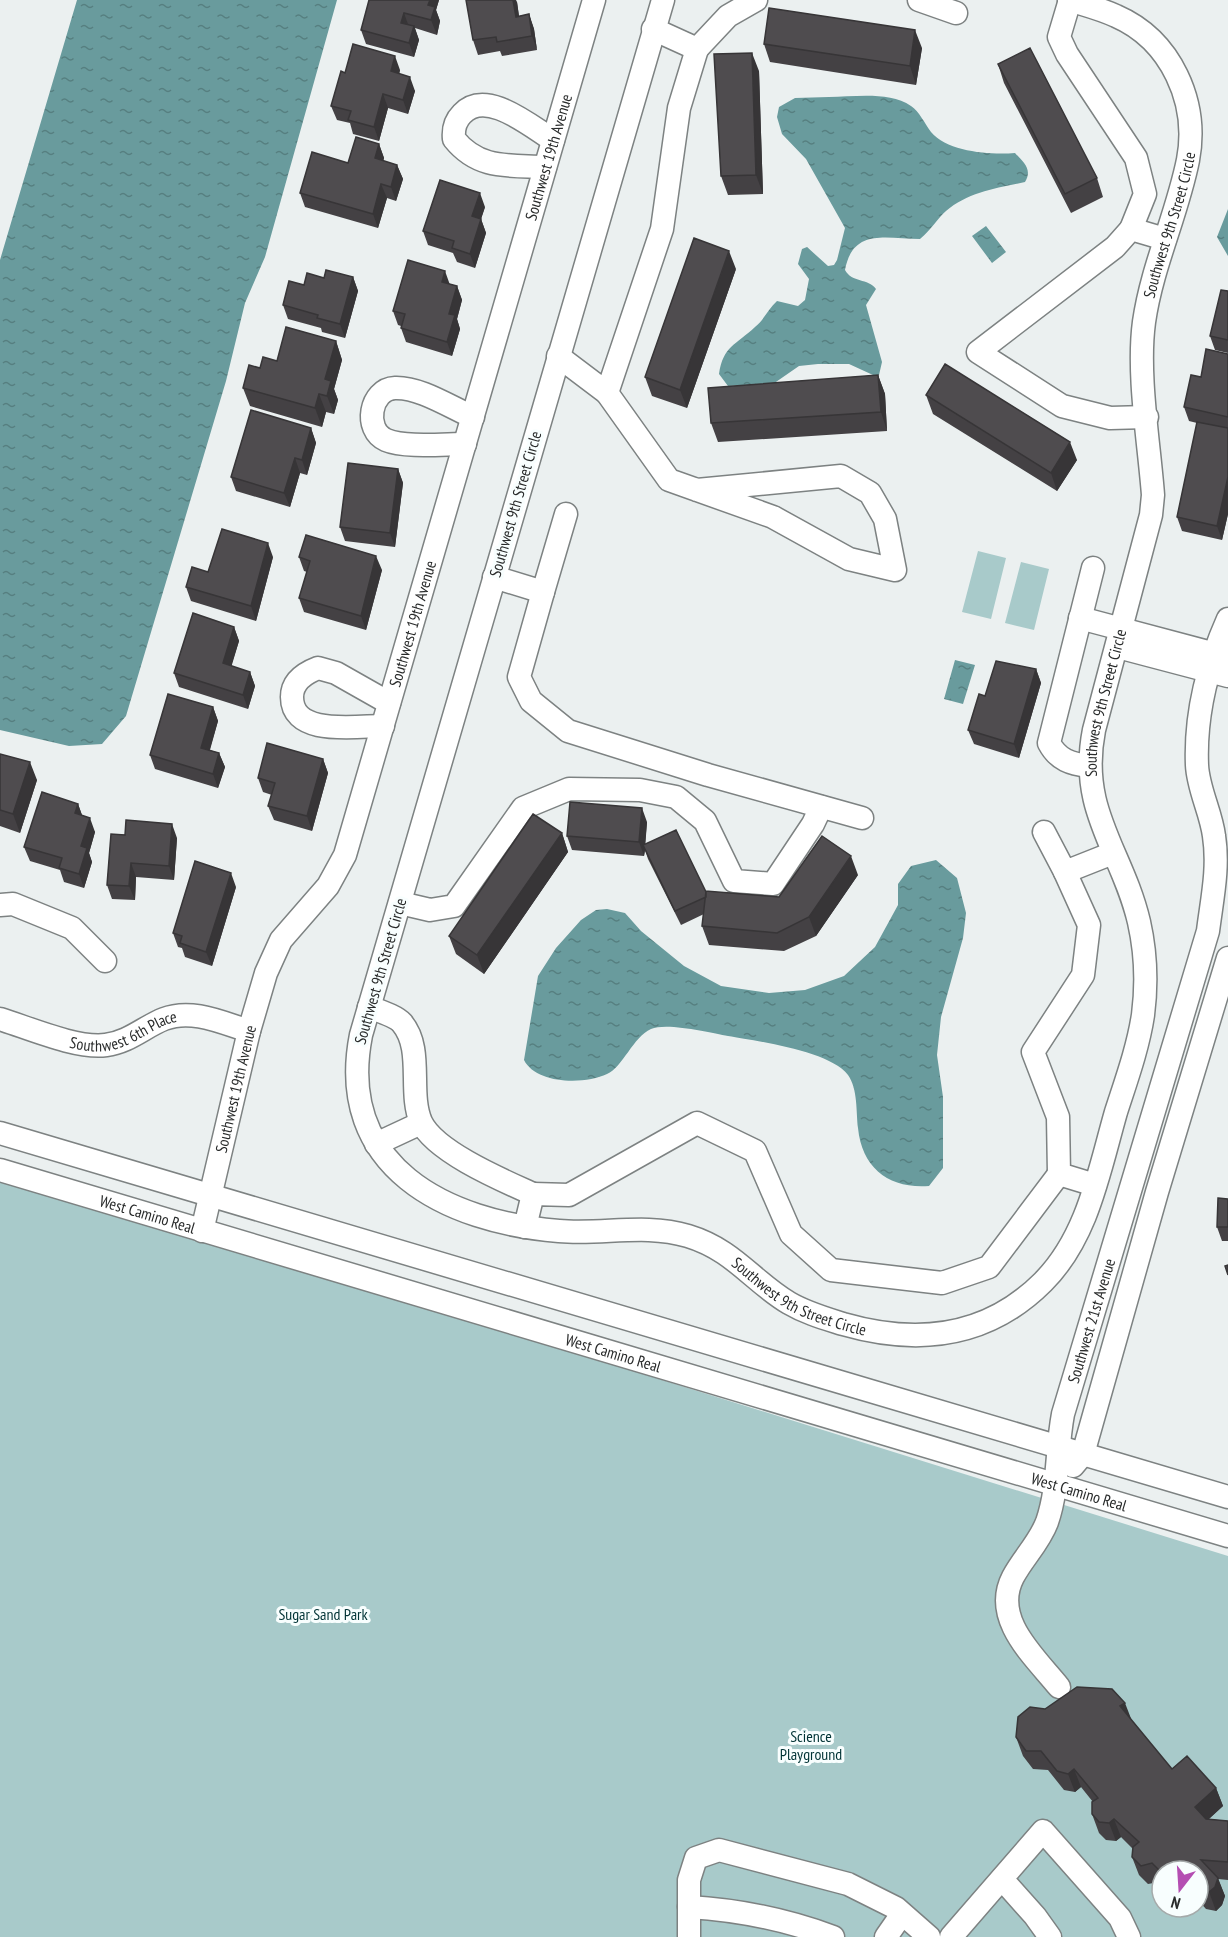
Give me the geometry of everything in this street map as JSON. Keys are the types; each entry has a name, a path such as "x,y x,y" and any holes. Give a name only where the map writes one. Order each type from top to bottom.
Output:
{"street":[{"name":"Southwest 19th Avenue","path":"201,1231 212,1195 249,1031 266,973 277,948 291,926 328,886 345,855 594,0"},
{"name":"Southwest 9th Street Circle","path":"663,0 369,1007 358,1053 357,1080 361,1107 376,1144 396,1171 425,1193 458,1209 525,1227 560,1232 654,1229 692,1237 727,1254 774,1293 806,1312 867,1331 922,1336 972,1327 1004,1312 1032,1293 1056,1268 1075,1239 1095,1185 1138,1038 1145,999 1144,959 1138,919 1093,802 1089,766 1094,730 1151,514 1153,495 1143,358 1144,325 1150,292 1190,145 1190,119 1184,93 1169,62 1146,35 1117,16 1069,0"},
{"path":"607,393 662,229 679,108 697,49 728,16 756,0"},
{"path":"919,0 956,13"},
{"path":"1069,0 1059,37 1067,54 1136,158 1145,194 1131,229 1115,247 978,352 1062,406 1110,418 1147,417"},
{"path":"653,29 697,49"},
{"path":"545,167 488,163 475,159 454,139 453,130 458,117 468,107 482,103 503,110 553,140"},
{"path":"1131,229 1165,239"},
{"path":"558,356 607,393 669,480 697,490 773,517 849,559 895,570 885,519 870,493 841,476 697,490"},
{"path":"465,444 399,443 385,440 375,431 371,420 373,406 381,394 392,388 411,389 473,417"},
{"path":"566,514 519,677 531,701 568,730 862,818"},
{"path":"1089,766 1073,765 1061,758 1049,743 1093,568"},
{"path":"494,577 543,592"},
{"path":"1080,618 1120,638 1220,665"},
{"name":"Southwest 21st Avenue","path":"1056,1485 1056,1447 1063,1414 1208,931 1217,866 1214,834 1197,767 1199,724 1220,665 1228,619"},
{"path":"383,726 324,726 310,723 300,718 292,704 292,690 302,675 318,668 336,673 389,703"},
{"path":"400,903 430,909 454,906 523,807 569,789 640,789 676,797 705,821 734,881 773,884 813,824 821,807"},
{"path":"369,1007 402,1022 411,1039 416,1102 421,1123 431,1136 476,1168 533,1194 569,1195 697,1123 755,1151 791,1234 831,1270 942,1283 989,1267 1059,1174 1059,1117 1033,1052 1083,975 1089,925 1044,832"},
{"path":"1065,872 1113,853"},
{"path":"0,905 13,904 72,928 105,961"},
{"name":"Southwest 21st Avenue","path":"1056,1485 1083,1454 1157,1192 1228,958"},
{"name":"Southwest 6th Place","path":"0,1019 86,1045 105,1045 123,1041 164,1019 184,1015 204,1017 249,1031"},
{"path":"376,1144 421,1123"},
{"path":"0,1133 1228,1497"},
{"name":"West Camino Real","path":"0,1170 1228,1536"},
{"path":"1059,1174 1095,1185"},
{"path":"525,1227 533,1194"},
{"path":"1056,1485 1046,1523 1038,1542 1013,1577 1006,1602 1011,1622 1059,1687"},
{"path":"951,1937 1043,1831 1120,1918 1129,1937"},
{"path":"689,1937 689,1880 696,1858 719,1850 848,1884 902,1914 929,1937"},
{"path":"1002,1879 1035,1916 1050,1937"},
{"path":"689,1907 734,1910 796,1923 833,1937"},
{"path":"886,1937 902,1914"}],"green space":[{"path":"978,551 1006,558 991,619 962,612"},
{"path":"1021,562 1049,569 1034,630 1005,623"},
{"name":"Sugar Sand Park","path":"0,1174 1228,1556 1228,1937 0,1937"}],"water":[{"path":"77,0 337,0 265,257 245,303 226,381 126,716 102,744 69,746 0,730 0,260"},
{"path":"871,96 892,98 914,108 938,139 958,148 982,153 1015,153 1026,166 1028,173 1025,182 964,199 946,211 920,239 873,238 855,247 849,256 845,270 852,277 869,283 876,289 866,305 882,362 879,375 873,375 849,364 818,364 799,366 773,384 728,386 719,374 724,357 731,347 758,324 777,301 798,306 805,300 809,279 798,264 802,249 807,247 828,266 834,265 845,228 806,159 782,134 777,117 779,107 795,98"},
{"path":"1228,209 1228,256 1217,237"},
{"path":"986,226 1006,252 992,263 972,236"},
{"path":"955,660 975,665 963,704 944,699"},
{"path":"936,860 957,878 966,913 963,938 941,1017 937,1055 943,1097 943,1168 929,1186 902,1184 880,1174 865,1155 858,1128 855,1094 848,1075 826,1059 810,1053 689,1029 658,1027 639,1038 613,1070 597,1078 574,1081 549,1078 530,1068 524,1060 538,976 556,948 581,920 596,910 607,909 625,913 641,931 684,966 721,986 769,993 805,990 844,976 875,947 898,905 898,884 911,866"}],"building":[{"path":"369,0 430,0 428,5 435,7 431,20 404,13 401,23 414,26 409,43 361,30"},
{"path":"466,0 513,0 516,17 529,14 532,36 497,42 496,37 473,40"},
{"path":"769,8 915,30 910,66 764,44"},
{"path":"353,44 395,56 391,71 410,77 403,100 383,94 374,127 348,120 351,111 331,106 341,71 345,73"},
{"path":"1030,48 1097,178 1065,194 998,64"},
{"path":"752,53 756,175 721,176 714,54"},
{"path":"356,137 379,144 375,158 397,165 391,187 381,184 373,214 300,193 312,152 348,163"},
{"path":"440,180 480,193 472,216 481,219 470,254 452,248 454,241 423,231"},
{"path":"694,238 729,251 680,390 645,377"},
{"path":"408,260 445,271 442,282 457,286 449,314 455,315 447,342 401,328 405,314 393,311"},
{"path":"326,270 353,277 340,324 283,305 289,281 304,285 307,273 324,278"},
{"path":"1221,290 1228,291 1228,340 1210,336"},
{"path":"286,327 336,341 325,379 331,381 327,396 319,394 315,408 243,388 249,365 260,368 263,357 277,361"},
{"path":"1206,349 1228,354 1228,417 1184,407 1191,375 1201,377"},
{"path":"945,364 1070,442 1051,473 926,395"},
{"path":"878,375 881,412 711,423 708,388"},
{"path":"251,410 311,428 302,460 295,458 284,493 231,477"},
{"path":"1197,422 1228,428 1228,477 1217,526 1177,517"},
{"path":"348,463 398,469 390,533 340,527"},
{"path":"222,529 268,543 251,606 186,587 192,567 208,572"},
{"path":"306,535 376,556 361,616 299,598 310,561 299,557"},
{"path":"193,613 234,627 223,663 250,672 243,695 174,673"},
{"path":"996,661 1036,669 1014,744 968,730 979,694 985,696"},
{"path":"168,694 213,707 201,748 219,753 213,774 150,755"},
{"path":"267,743 323,759 307,816 268,806 275,783 258,778"},
{"path":"0,754 30,762 13,814 0,810"},
{"path":"42,792 78,804 75,813 90,818 81,846 87,848 79,874 59,868 62,858 24,847"},
{"path":"570,802 642,808 639,842 567,836"},
{"path":"533,814 562,833 477,955 449,936"},
{"path":"126,820 172,824 169,866 131,863 129,886 107,885 111,834 125,835"},
{"path":"676,830 706,892 706,897 675,911 643,845"},
{"path":"822,836 851,856 809,917 777,933 702,926 706,891 779,897"},
{"path":"195,861 231,873 206,952 180,943 182,936 173,933"},
{"path":"1218,1198 1228,1199 1228,1227 1217,1227"},
{"path":"1077,1687 1112,1689 1125,1703 1120,1706 1172,1769 1187,1756 1216,1788 1195,1807 1206,1819 1228,1821 1228,1862 1210,1859 1150,1859 1150,1864 1141,1866 1132,1857 1133,1847 1139,1842 1114,1819 1109,1823 1099,1822 1092,1814 1092,1802 1098,1798 1074,1769 1068,1774 1057,1771 1041,1751 1026,1751 1016,1737 1018,1717 1030,1707 1045,1709"},
{"path":"1210,1870 1218,1878 1215,1887 1210,1891"}],"park label":[{"name":"Science Playground","path":"811,1745"}]}
